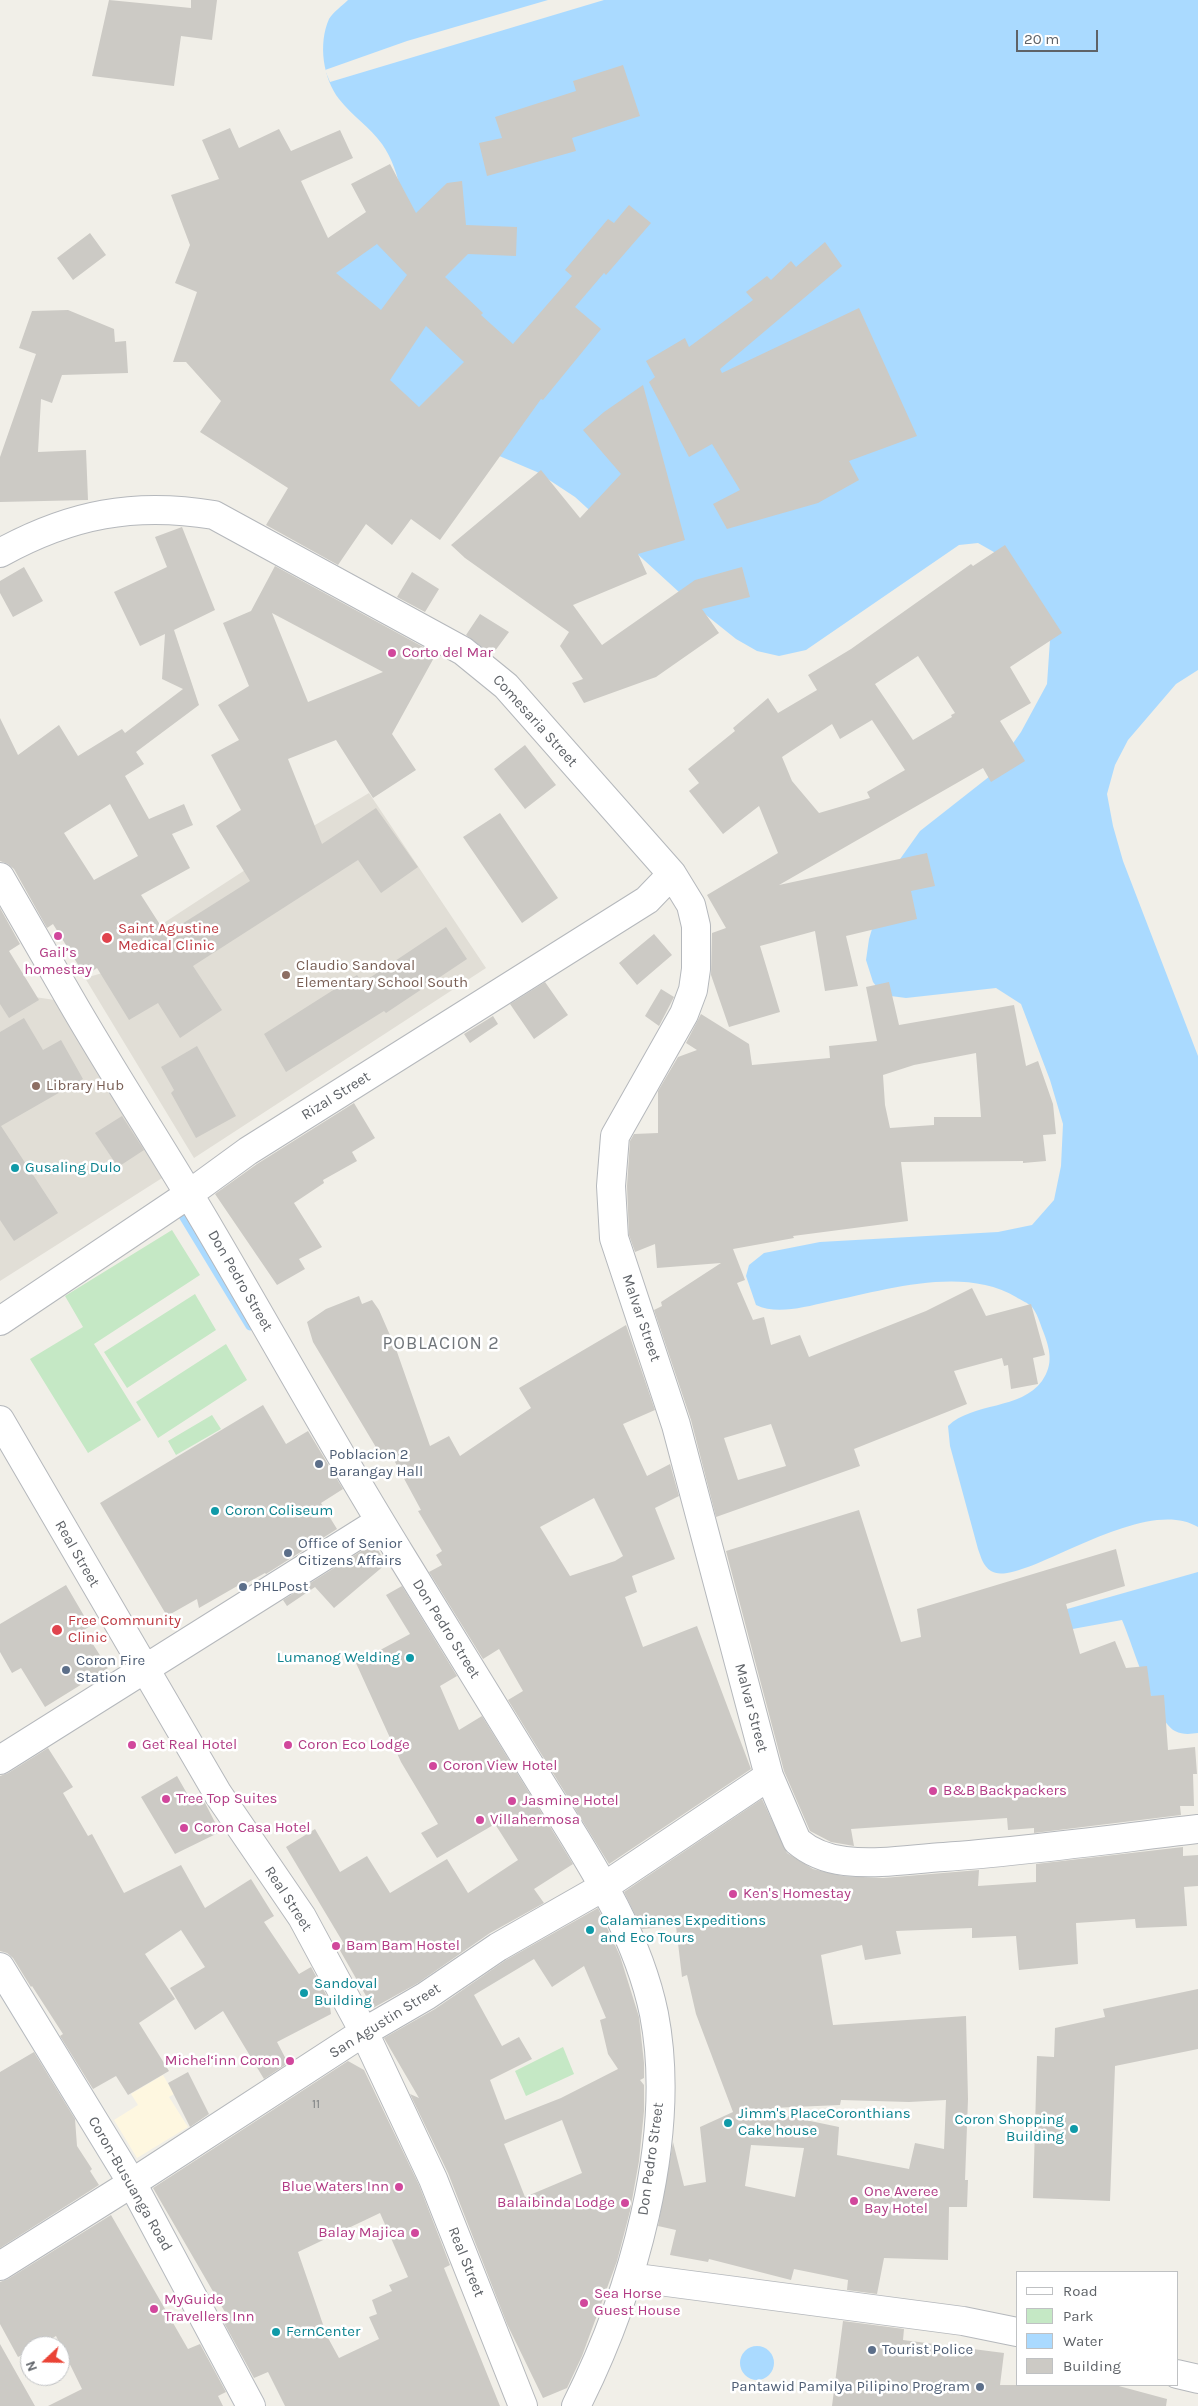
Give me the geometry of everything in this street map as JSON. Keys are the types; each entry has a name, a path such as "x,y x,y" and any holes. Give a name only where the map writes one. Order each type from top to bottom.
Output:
{"street":[{"name":"Comesaria Street","path":"0,553 34,534 103,514 179,509 214,515 463,651 489,670 506,686 672,874"},
{"name":"Rizal Street","path":"0,1321 189,1194 248,1151 647,900 672,874"},
{"name":"Malvar Street","path":"672,874 690,905 696,926 696,968 693,990 684,1014 615,1136 611,1186 614,1238 676,1424 769,1776 797,1841 813,1852 845,1861 883,1862 991,1854 1198,1830"},
{"name":"Don Pedro Street","path":"0,877 69,998 189,1194 380,1521 605,1886 642,1971 655,2020 660,2066 660,2119 648,2197 629,2277 608,2338 576,2406"},
{"name":"Real Street","path":"0,1420 218,1794 302,1917 364,2032 433,2179 523,2406"},
{"path":"0,1760 380,1521"},
{"name":"San Agustin Street","path":"0,2266 132,2184 364,2032 426,1996 498,1947 605,1886 769,1776"},
{"name":"Coron-Busuanga Road","path":"0,1967 132,2184 251,2406"},
{"path":"629,2277 963,2321 1016,2332"},
{"path":"1178,2374 1198,2379"}],"shaded area":[{"name":"Claudio Sandoval Elementary School South","path":"369,793 486,968 194,1158 85,978 106,972 136,941 305,831"},
{"path":"0,992 69,1002 170,1173 0,1281"},
{"path":"163,2075 174,2094 169,2097 188,2127 137,2158 114,2120 138,2105 131,2094"}],"green space":[{"path":"172,1230 200,1275 94,1344 141,1420 88,1453 30,1359 83,1327 65,1296"},
{"path":"195,1294 216,1330 127,1388 104,1352"},
{"path":"226,1344 247,1380 158,1438 136,1402"},
{"path":"212,1415 221,1429 176,1455 168,1441"},
{"path":"563,2047 574,2074 526,2096 515,2071"}],"water":[{"path":"348,0 1198,0 1198,670 1176,684 1128,740 1115,765 1107,794 1113,826 1123,861 1198,1056 1198,1527 1174,1520 1146,1522 1115,1531 1027,1567 1006,1573 991,1571 984,1564 978,1549 950,1446 948,1426 958,1418 970,1413 1022,1397 1042,1381 1048,1369 1050,1356 1040,1321 1032,1307 1016,1297 995,1288 972,1283 947,1282 897,1287 800,1308 781,1310 756,1305 746,1276 749,1265 764,1253 820,1242 998,1232 1032,1225 1054,1200 1061,1166 1063,1124 1050,1080 1021,1004 996,988 906,998 883,995 873,982 866,960 869,939 888,876 920,831 990,776 1021,732 1047,684 1050,640 1008,560 978,543 959,545 806,650 779,656 757,651 736,639 691,603 575,497 537,472 450,435 297,311 401,193 394,167 386,149 339,99 326,71 323,50 329,19"},
{"path":"1198,1572 1198,1733 1181,1733 1175,1731 1167,1724 1152,1697 1122,1620 1034,1636 1032,1619"},
{"path":"757,2346 769,2351 774,2363 769,2375 757,2380 745,2375 740,2363 745,2351"}],"pier":[{"path":"548,0 604,0 330,82 325,70 407,41"}],"building":[{"path":"109,0 191,8 191,0 217,0 212,40 181,36 174,86 92,76"},
{"path":"623,65 640,116 572,138 576,151 487,176 479,143 502,138 495,117 576,91 573,81"},
{"path":"230,128 239,148 279,129 291,151 340,130 353,158 301,181 328,238 366,212 351,184 390,164 416,213 447,183 462,181 466,225 517,227 516,256 468,254 445,277 483,313 481,315 513,344 572,276 565,270 608,219 614,223 629,205 651,223 606,275 604,273 575,307 601,329 543,400 541,399 440,540 411,519 392,545 366,524 338,565 266,525 288,488 200,432 221,401 186,362 173,362 197,292 175,283 190,245 171,195 219,179 202,140","holes":["377,244 407,275 381,310 336,273","426,326 464,362 419,407 390,380"]},
{"path":"90,233 106,255 73,280 57,258"},
{"path":"825,242 842,266 720,369 722,373 859,308 917,436 849,461 859,480 818,503 727,529 713,504 740,490 712,444 689,457 649,382 655,377 646,361 685,338 689,347 753,300 746,292 767,276 771,280 791,261 796,267"},
{"path":"68,310 114,329 115,342 126,341 128,373 62,375 52,403 41,399 38,452 86,450 88,500 0,502 0,457 36,354 19,348 32,311"},
{"path":"643,385 685,540 638,554 647,574 573,605 602,645 695,580 742,567 750,597 702,609 719,633 656,677 584,703 572,683 583,679 560,646 569,632 465,558 451,545 541,470 580,518 621,474 583,430 604,412"},
{"path":"182,527 215,610 174,630 199,705 136,752 144,764 125,776 149,819 184,804 193,825 172,834 190,868 141,895 166,934 250,881 216,826 241,810 211,755 239,740 218,705 249,686 223,623 251,611 275,566 436,654 392,734 416,770 373,798 336,740 288,759 322,844 376,808 418,867 381,893 358,860 193,966 222,1010 180,1038 158,1003 129,1020 97,968 85,976 53,924 47,928 14,869 0,861 0,718 18,755 59,725 78,756 122,729 125,733 183,689 162,679 165,634 140,646 114,592 167,567 155,537","holes":["272,613 383,672 308,702","110,804 138,856 94,880 64,833"]},
{"path":"1005,545 1062,633 1010,667 1031,703 1000,721 1025,761 991,782 983,768 779,885 927,853 935,886 911,891 917,919 846,936 858,986 825,991 815,931 760,946 780,1012 729,1027 711,975 712,933 726,928 707,895 778,853 759,806 723,834 689,791 699,783 688,769 735,731 733,728 768,698 778,713 817,690 808,675 851,649 971,564 973,566","holes":["918,656 955,713 951,715 952,717 913,740 875,684","872,720 905,770 867,792 870,798 819,813 792,781 782,757 832,724 840,739"]},
{"path":"24,567 43,601 13,617 0,593 0,581"},
{"path":"412,572 439,589 425,612 397,597"},
{"path":"480,614 509,632 492,655 466,635"},
{"path":"525,745 556,785 525,809 494,769"},
{"path":"500,813 558,898 522,923 463,837"},
{"path":"0,908 20,944 9,951 39,1000 9,1018 0,1004"},
{"path":"446,927 467,959 386,1013 384,1011 286,1072 264,1034 357,975 362,983"},
{"path":"654,934 672,955 637,985 619,963"},
{"path":"545,982 568,1015 534,1039 510,1004"},
{"path":"889,982 899,1025 1014,1005 1026,1066 1038,1061 1053,1104 1056,1134 1043,1135 1046,1161 1023,1163 1023,1161 901,1162 908,1221 793,1236 794,1238 733,1249 745,1280 737,1283 753,1320 764,1317 771,1345 800,1335 809,1357 926,1311 972,1288 986,1316 1031,1304 1045,1355 1033,1358 1038,1384 1011,1389 1008,1365 1004,1366 1002,1358 954,1371 967,1404 854,1449 860,1466 716,1517 691,1420 654,1310 662,1306 661,1302 721,1263 657,1268 655,1244 635,1252 629,1235 627,1186 630,1141 634,1134 658,1133 658,1091 678,1057 697,1050 686,1043 701,1014 749,1044 752,1065 830,1058 829,1046 877,1041 866,987","holes":["976,1053 981,1117 934,1117 934,1125 890,1128 885,1105 883,1075 914,1065","771,1424 786,1466 738,1480 724,1438"]},
{"path":"661,989 674,997 659,1026 645,1016"},
{"path":"493,1016 498,1024 470,1043 464,1034"},
{"path":"24,1018 43,1050 61,1040 83,1079 1,1126 58,1213 14,1241 0,1220 0,1032"},
{"path":"197,1046 236,1116 196,1138 171,1093 174,1090 161,1067"},
{"path":"354,1103 375,1138 352,1152 357,1161 323,1180 324,1183 294,1203 322,1247 299,1259 305,1269 277,1285 215,1194 257,1164"},
{"path":"122,1116 144,1150 118,1167 95,1133"},
{"path":"359,1296 362,1304 372,1300 379,1310 396,1349 430,1446 449,1436 460,1456 531,1408 519,1388 626,1325 655,1410 623,1424 647,1476 670,1464 679,1496 655,1508 675,1559 632,1576 637,1592 625,1597 643,1647 697,1626 751,1769 609,1864 508,1700 523,1691 499,1649 483,1659 429,1572 442,1565 436,1555 442,1551 418,1511 421,1510 388,1449 380,1454 313,1342 307,1322 326,1309","holes":["594,1498 623,1556 615,1561 570,1576 540,1527"]},
{"name":"Coron Coliseum","path":"263,1405 286,1444 308,1431 343,1489 321,1503 337,1529 266,1574 247,1583 246,1581 199,1608 197,1599 167,1616 100,1503"},
{"path":"859,1510 901,1642 921,1637 917,1609 1116,1549 1125,1586 1066,1604 1080,1654 1115,1641 1126,1668 1147,1666 1151,1696 1164,1695 1168,1750 1195,1747 1197,1774 1193,1774 1194,1806 1180,1806 1181,1815 1034,1833 1034,1828 1008,1830 1007,1818 851,1829 854,1846 831,1842 810,1831 784,1771 726,1551"},
{"path":"374,1543 386,1564 334,1608 315,1587 287,1606 283,1600"},
{"path":"66,1585 90,1626 84,1630 108,1668 45,1707 21,1668 12,1673 0,1652 0,1624"},
{"path":"402,1586 457,1676 440,1686 459,1730 482,1716 573,1864 534,1889 544,1903 490,1933 418,1983 373,2008 338,1947 344,1944 286,1847 315,1829 340,1872 367,1856 390,1893 447,1859 468,1893 518,1860 495,1824 437,1858 421,1833 438,1824 401,1762 356,1663 410,1634 386,1595"},
{"path":"48,1748 73,1787 63,1793 88,1836 92,1834 124,1893 181,1865 205,1908 251,1879 274,1916 264,1922 299,1974 311,1967 329,2000 331,2014 277,2042 288,2063 264,2079 223,2011 195,2030 170,1988 205,1967 181,1930 145,1954 175,1999 139,2023 169,2071 128,2095 116,2076 93,2089 60,2036 63,2034 32,1986 13,1958 7,1953 0,1951 0,1776"},
{"path":"177,1776 193,1804 203,1799 220,1832 175,1854 141,1797"},
{"path":"762,1799 787,1853 813,1869 843,1876 883,1878 979,1870 978,1886 1036,1882 1036,1864 1183,1847 1183,1856 1198,1855 1198,1886 1184,1887 1187,1926 1136,1928 1135,1919 1076,1923 1078,1964 1019,1970 1016,1936 972,1938 972,1928 896,1931 901,1954 865,1960 862,1945 821,1955 833,2025 966,2016 968,2099 965,2180 968,2180 967,2207 949,2207 948,2260 884,2258 877,2294 847,2290 848,2280 794,2269 791,2280 709,2259 708,2262 670,2255 676,2230 658,2226 673,2142 684,2186 706,2182 700,2127 733,2112 696,2014 687,1975 682,1977 676,1926 642,1929 624,1892","holes":["841,2100 909,2102 946,2100 944,2149 915,2143 909,2169 837,2155 839,2127 772,2113 772,2108 840,2105","751,2145 804,2148 795,2197 745,2186"]},
{"path":"598,1908 620,1956 639,2017 644,2063 644,2078 640,2080 644,2085 644,2111 639,2161 630,2211 617,2261 582,2356 567,2388 543,2398 507,2324 448,2173 410,2094 419,2098 384,2038 435,2009 506,1960","holes":["534,1959 552,1987 584,1966 606,2018 600,2020 608,2054 618,2069 561,2098 505,2120 490,2080 532,2059 519,2037 502,2046 474,1995","562,2120 582,2173 525,2197 504,2144"]},
{"name":"Coron Shopping Building","path":"1198,1989 1198,2049 1115,2066 1110,2201 1033,2198 1037,2056 1054,2057 1055,2028 1105,2017 1103,2009"},
{"path":"34,2052 75,2119 77,2146 92,2169 90,2171 99,2185 0,2248 0,2072"},
{"path":"348,2061 364,2070 419,2185 450,2265 444,2268 500,2406 285,2406 268,2372 254,2378 223,2321 229,2319 153,2188","holes":["380,2213 408,2277 389,2285 392,2291 372,2300 377,2314 369,2317 379,2339 339,2358 327,2336 298,2252"]},
{"path":"188,2072 209,2114 190,2127 168,2083"},
{"path":"111,2215 188,2349 200,2344 226,2392 218,2396 223,2406 48,2406 82,2389 70,2365 70,2336 20,2336 20,2356 18,2357 0,2324 0,2282 8,2279"},
{"path":"843,2321 904,2329 903,2340 1004,2353 1000,2385 1119,2386 1167,2399 1166,2406 832,2406"},
{"path":"0,2344 20,2379 20,2386 24,2386 35,2406 0,2406"}],"waterway":[{"path":"180,1211 250,1326"}],"place":[{"name":"Corto del Mar","path":"392,653"},
{"name":"Gail’s homestay","path":"58,936"},
{"name":"Saint Agustine Medical Clinic","path":"107,938"},
{"name":"Claudio Sandoval Elementary School South","path":"286,975"},
{"name":"Library Hub","path":"36,1086"},
{"name":"Gusaling Dulo","path":"15,1168"},
{"name":"Poblacion 2 Barangay Hall","path":"319,1464"},
{"name":"Coron Coliseum","path":"215,1511"},
{"name":"Office of Senior Citizens Affairs","path":"288,1553"},
{"name":"PHLPost","path":"243,1587"},
{"name":"Free Community Clinic","path":"57,1630"},
{"name":"Lumanog Welding","path":"410,1658"},
{"name":"Coron Fire Station","path":"66,1670"},
{"name":"Get Real Hotel","path":"132,1745"},
{"name":"Coron Eco Lodge","path":"288,1745"},
{"name":"Coron View Hotel","path":"433,1766"},
{"name":"B&B Backpackers","path":"933,1791"},
{"name":"Tree Top Suites","path":"166,1799"},
{"name":"Jasmine Hotel","path":"512,1801"},
{"name":"Villahermosa","path":"480,1820"},
{"name":"Coron Casa Hotel","path":"184,1828"},
{"name":"Ken's Homestay","path":"733,1894"},
{"name":"Calamianes Expeditions and Eco Tours","path":"590,1930"},
{"name":"Bam Bam Hostel","path":"336,1946"},
{"name":"Sandoval Building","path":"304,1993"},
{"name":"Michel‘inn Coron","path":"290,2061"},
{"name":"Jimm's PlaceCoronthians Cake house","path":"728,2123"},
{"name":"Coron Shopping Building","path":"1074,2129"},
{"name":"Blue Waters Inn","path":"399,2187"},
{"name":"One Averee Bay Hotel","path":"854,2201"},
{"name":"Balaibinda Lodge","path":"625,2203"},
{"name":"Balay Majica","path":"415,2233"},
{"name":"Sea Horse Guest House","path":"584,2303"},
{"name":"MyGuide Travellers Inn","path":"154,2309"},
{"name":"FernCenter","path":"276,2332"},
{"name":"Tourist Police","path":"872,2350"},
{"name":"Pantawid Pamilya Pilipino Program","path":"980,2387"}],"district":[{"name":"POBLACION 2","path":"441,1344"}]}
